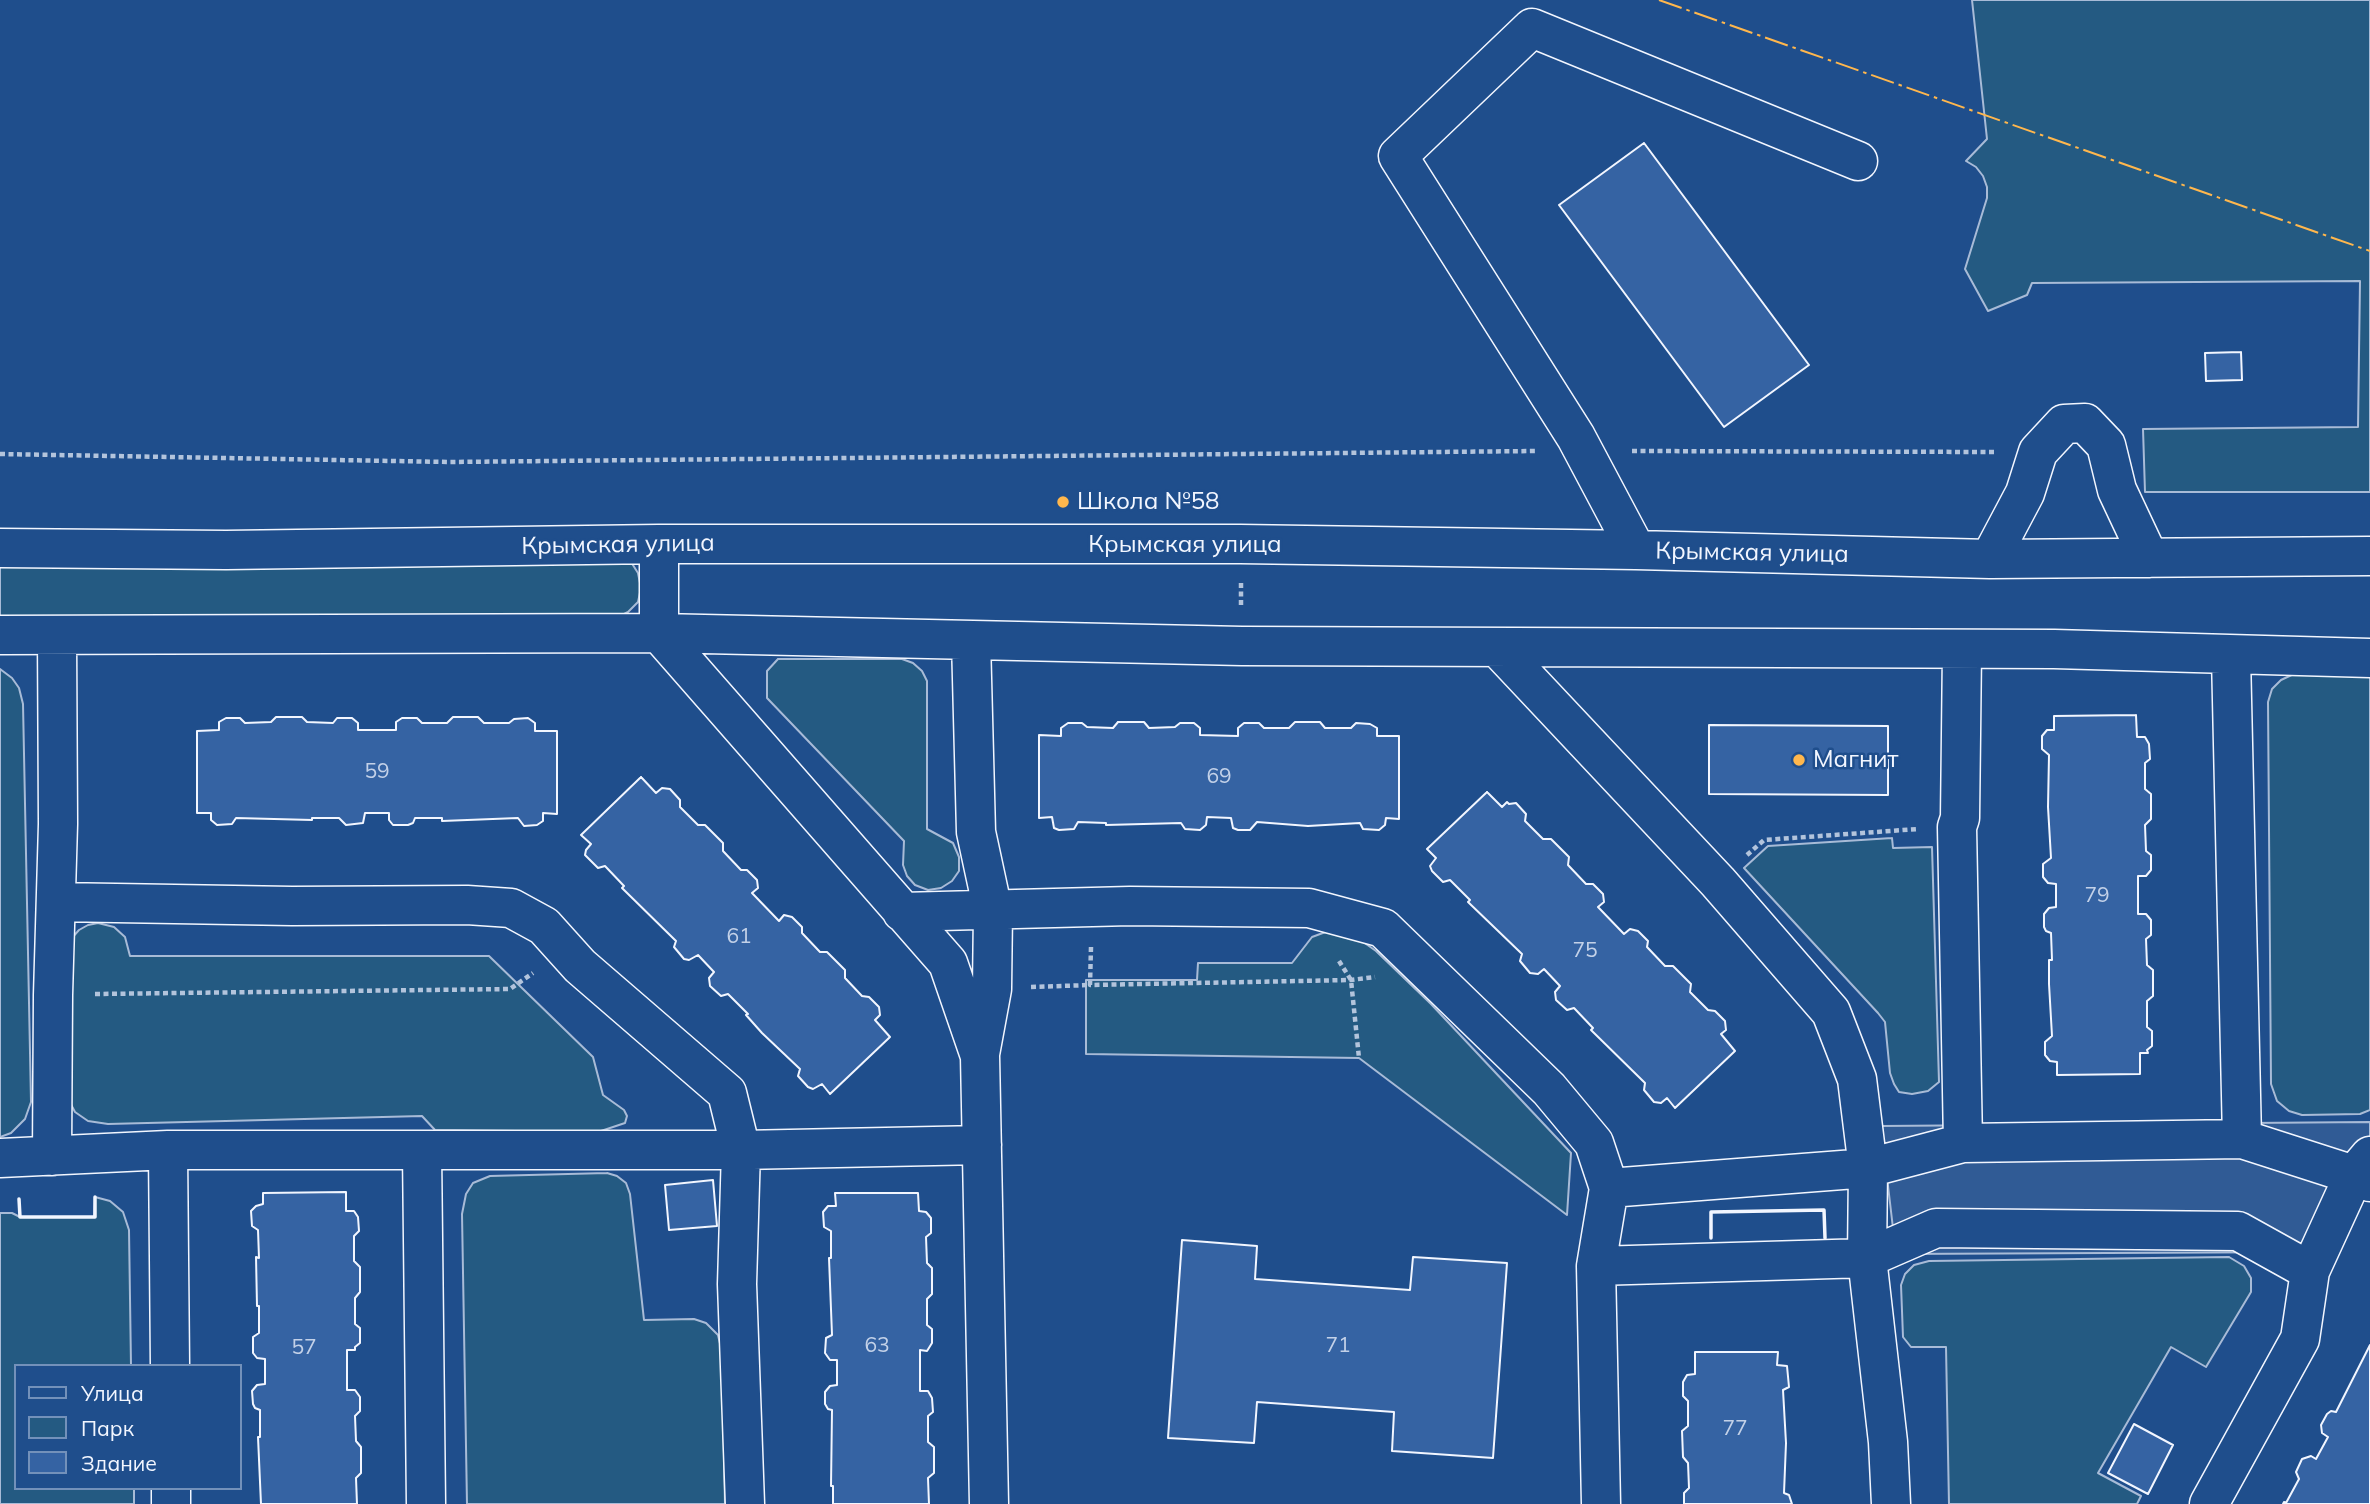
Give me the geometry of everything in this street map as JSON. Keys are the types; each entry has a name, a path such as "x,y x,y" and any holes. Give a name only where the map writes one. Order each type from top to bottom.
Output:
{"street":[{"path":"1636,550 1576,437 1398,156 1532,28 1858,161"},
{"path":"1990,559 2025,493 2038,452 2064,425 2085,424 2106,445 2117,490 2149,558"},
{"path":"659,544 659,633 948,963 980,1056"},
{"name":"Крымская улица","path":"0,548 226,550 659,544 1240,544 1990,559 2370,556"},
{"path":"0,635 659,633 1242,646 2054,649 2370,658"},
{"path":"52,1156 53,995 57,902 57,636"},
{"path":"971,640 976,832 993,911 992,989 980,1056 989,1504"},
{"path":"1498,648 1718,882 1830,1012 1857,1079 1868,1168 1867,1258 1888,1442 1891,1504"},
{"path":"1962,650 1960,818 1957,827 1964,1143"},
{"path":"2231,656 2242,1139"},
{"path":"57,902 292,906 467,905 511,908 544,926 580,966 727,1093 741,1150 737,1284 745,1504"},
{"path":"902,912 1092,908 1309,908 1383,928 1557,1098 1594,1143 1609,1188 1596,1266 1601,1504"},
{"path":"1609,1188 1868,1168 1964,1143 2242,1139 2365,1171 2310,1271 2300,1339 2209,1504"},
{"path":"0,1158 168,1150 741,1150 982,1145"},
{"path":"168,1150 170,1364"},
{"path":"422,1151 426,1504"},
{"path":"1596,1266 1867,1258 1936,1228 2238,1231 2310,1271"}],"path":[{"path":"0,454 450,462 1582,451 2038,452"},
{"path":"1240,544 1242,646"},
{"path":"1764,840 1957,827"},
{"path":"1090,985 1092,908"},
{"path":"1309,908 1350,981 1359,1058"},
{"path":"53,995 510,989 565,950"},
{"path":"992,989 1350,981 1425,969"}],"green space":[{"path":"1972,0 2370,0 2370,492 2145,492 2143,429 2358,427 2360,281 2032,283 2027,295 1988,311 1965,269 1987,198 1983,176 1976,167 1966,161 1987,139"},
{"path":"0,556 631,562 638,573 641,588 638,602 618,617 0,622"},
{"path":"778,659 902,659 913,663 922,671 927,681 927,829 953,843 959,857 959,871 952,881 941,888 928,890 915,885 907,876 903,865 904,841 767,698 767,671"},
{"path":"0,669 12,678 19,688 23,704 31,1102 25,1119 11,1133 0,1137"},
{"path":"2298,672 2370,676 2370,1110 2360,1114 2302,1115 2289,1111 2277,1101 2271,1084 2268,702 2272,689 2281,680"},
{"path":"1892,838 1893,848 1932,847 1939,1082 1928,1091 1912,1094 1899,1092 1894,1084 1890,1073 1885,1022 1744,868 1768,846"},
{"path":"98,923 114,927 125,937 130,956 489,956 593,1057 603,1095 624,1110 627,1116 625,1123 598,1132 435,1130 422,1116 108,1124 88,1121 75,1112 67,1097 71,939 79,930"},
{"path":"1331,930 1352,934 1376,951 1431,1004 1571,1153 1567,1215 1359,1058 1086,1054 1086,980 1197,980 1198,963 1292,963 1312,937"},
{"path":"607,1173 626,1183 630,1194 644,1320 694,1319 706,1323 718,1335 722,1352 725,1504 467,1504 462,1214 466,1194 473,1183 490,1176"},
{"path":"95,1197 110,1201 123,1212 129,1230 131,1364 14,1364 14,1490 134,1490 134,1504 0,1504 0,1213 12,1213 20,1217 94,1217"},
{"path":"2229,1257 2244,1266 2251,1278 2251,1292 2206,1367 2171,1347 2098,1473 2141,1496 2137,1504 1949,1504 1946,1347 1911,1347 1903,1337 1901,1285 1905,1274 1914,1265 1929,1261"}],"shaded area":[{"path":"2370,1122 2370,1176 2320,1252 1896,1254 1881,1126"}],"building":[{"path":"1644,143 1809,365 1724,427 1559,205"},
{"path":"2241,352 2242,380 2206,381 2205,353"},
{"path":"2136,715 2137,737 2145,737 2149,744 2150,759 2145,763 2145,789 2151,794 2151,819 2145,825 2146,851 2151,855 2151,870 2146,876 2138,876 2138,914 2146,914 2151,920 2151,935 2146,939 2147,965 2153,970 2153,996 2147,1001 2147,1027 2152,1031 2152,1046 2147,1050 2148,1053 2140,1053 2140,1074 2057,1075 2057,1062 2050,1061 2045,1055 2045,1042 2052,1036 2049,960 2052,960 2051,933 2044,927 2044,914 2049,908 2056,907 2056,884 2048,883 2043,877 2043,864 2051,858 2049,755 2042,749 2042,736 2047,730 2054,730 2054,716"},
{"path":"276,717 302,717 307,722 333,723 337,718 352,718 358,723 358,730 396,730 396,722 402,718 417,718 422,723 447,723 453,717 478,717 484,723 509,723 514,719 528,718 535,723 535,731 557,731 557,814 543,813 543,821 537,825 524,826 518,818 442,821 442,818 415,818 413,823 408,825 393,825 389,820 389,813 365,813 363,823 346,825 339,818 236,818 232,824 217,825 211,820 211,813 197,813 197,731 219,730 219,722 226,718 240,718 245,723 271,722"},
{"path":"1118,722 1144,722 1149,728 1194,723 1200,728 1200,735 1238,736 1238,728 1244,723 1259,723 1264,728 1289,728 1295,722 1320,722 1325,728 1351,728 1356,723 1370,724 1377,728 1377,736 1399,736 1399,819 1386,818 1385,825 1379,830 1363,829 1360,823 1308,826 1257,822 1250,830 1238,830 1233,828 1231,818 1207,817 1206,825 1200,830 1185,829 1181,823 1106,825 1078,822 1074,829 1059,830 1054,828 1052,817 1039,818 1039,735 1061,736 1061,728 1068,723 1113,728"},
{"name":"Магнит","path":"1709,725 1888,726 1888,795 1709,794"},
{"path":"641,777 656,793 662,788 670,789 680,800 680,807 698,825 705,825 723,843 723,851 741,870 747,870 757,880 758,888 752,893 779,921 784,915 792,917 802,927 802,933 820,952 827,952 845,970 845,978 862,996 869,997 879,1007 880,1015 875,1020 890,1037 830,1094 822,1084 813,1089 808,1087 798,1076 800,1069 762,1033 746,1015 748,1014 728,994 721,996 710,986 709,978 714,972 698,955 689,960 684,959 674,947 676,941 622,888 624,886 605,866 598,868 585,855 591,844 581,835"},
{"path":"1487,792 1502,807 1507,802 1516,803 1526,814 1525,821 1543,839 1551,839 1569,857 1568,865 1586,884 1593,884 1603,894 1604,902 1598,907 1624,934 1630,929 1638,931 1648,941 1647,947 1665,966 1673,966 1691,984 1690,992 1708,1010 1715,1011 1725,1021 1726,1030 1721,1034 1735,1051 1675,1108 1667,1098 1661,1103 1654,1102 1644,1090 1645,1083 1591,1030 1593,1028 1574,1008 1567,1010 1556,1000 1555,992 1560,986 1544,969 1538,974 1530,973 1520,961 1522,954 1468,902 1470,900 1450,880 1443,882 1432,871 1430,866 1436,858 1427,849"},
{"path":"713,1180 717,1226 669,1230 665,1185"},
{"path":"346,1192 346,1211 354,1211 358,1217 359,1231 354,1236 354,1261 360,1267 360,1292 355,1298 355,1324 360,1328 360,1343 355,1350 347,1350 347,1390 355,1390 360,1397 360,1411 355,1416 356,1441 361,1447 361,1473 356,1478 357,1504 261,1504 258,1437 260,1410 253,1404 252,1391 257,1385 265,1384 265,1359 257,1358 253,1353 253,1337 259,1333 256,1257 259,1258 258,1230 252,1226 251,1211 263,1204 263,1193"},
{"path":"835,1193 918,1193 919,1211 926,1212 931,1218 931,1233 926,1237 927,1263 932,1268 932,1294 927,1299 927,1325 932,1329 932,1343 927,1351 920,1350 920,1391 928,1391 932,1398 933,1412 928,1416 928,1442 934,1447 934,1473 928,1478 929,1504 833,1504 832,1410 825,1404 825,1392 830,1386 837,1385 837,1360 830,1360 825,1353 826,1338 832,1335 829,1258 831,1231 824,1227 823,1212 828,1206 836,1206"},
{"path":"1182,1240 1257,1246 1255,1279 1410,1290 1413,1257 1507,1263 1493,1458 1392,1451 1394,1412 1257,1402 1254,1443 1168,1438"},
{"path":"2370,1345 2370,1504 2283,1504 2299,1479 2296,1472 2302,1459 2311,1456 2316,1459 2328,1437 2322,1433 2321,1425 2327,1414 2336,1412"},
{"path":"1695,1352 1778,1352 1777,1365 1787,1366 1789,1387 1783,1390 1786,1443 1784,1493 1789,1495 1792,1504 1684,1504 1684,1493 1689,1488 1688,1463 1683,1457 1682,1431 1688,1426 1688,1401 1683,1396 1683,1382 1687,1375 1695,1374"},
{"path":"2134,1424 2173,1445 2148,1494 2108,1473"}],"wall":[{"path":"19,1199 20,1217 95,1217 95,1197"},
{"path":"1711,1238 1711,1212 1824,1210 1825,1238"}],"power":[{"path":"1659,0 2370,251"}],"place":[{"name":"Школа №58","path":"1063,502"},
{"name":"Магнит","path":"1799,760"}]}
